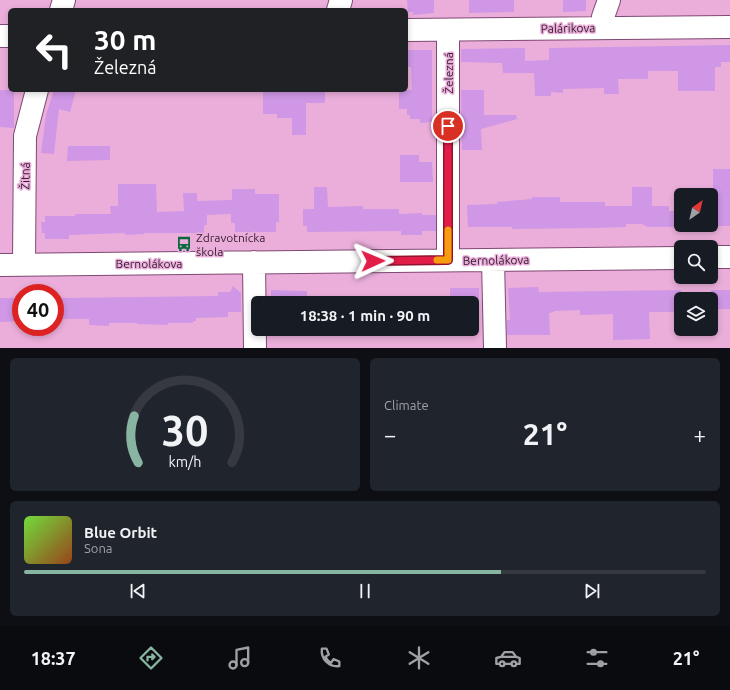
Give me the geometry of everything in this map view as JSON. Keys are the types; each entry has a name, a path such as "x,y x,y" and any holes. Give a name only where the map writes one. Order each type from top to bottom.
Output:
{"street":[{"path":"602,28 603,17 608,0"},
{"name":"Palárikova","path":"408,30 730,27"},
{"name":"Železná","path":"448,30 448,260"},
{"name":"Žitná","path":"24,264 25,136 36,92"},
{"path":"718,257 730,257"},
{"name":"Bernolákova","path":"0,265 674,258"},
{"path":"493,260 494,348"},
{"path":"254,262 255,348"}],"building":[{"path":"407,0 434,0 434,13 413,15 413,12 408,12"},
{"path":"469,0 514,0 514,12 469,13"},
{"path":"563,0 586,0 586,11 563,12"},
{"path":"730,45 730,62 721,62 721,67 715,67 715,91 678,91 678,71 648,71 648,79 618,79 619,94 604,94 604,88 563,89 563,93 551,92 551,96 535,96 534,73 503,73 502,63 461,62 461,49 525,48 525,61 549,60 549,48"},
{"path":"408,50 432,50 432,122 420,123 420,119 410,119 410,115 407,115 407,109 399,109 399,92 408,92 408,90 412,90 411,67 408,67"},
{"path":"0,90 8,90 8,92 14,92 14,128 0,127"},
{"path":"461,90 484,90 484,115 516,115 517,119 481,129 482,150 462,150"},
{"path":"53,92 75,92 70,112 59,109 54,154 41,153 46,115"},
{"path":"263,92 325,92 325,103 306,103 306,135 292,135 292,118 277,118 277,114 263,114"},
{"path":"68,146 110,146 110,160 67,161"},
{"path":"400,155 419,155 419,162 432,162 433,182 400,182"},
{"path":"713,169 730,169 730,226 718,226 718,188 713,188"},
{"path":"118,184 156,184 157,212 184,211 183,193 197,193 197,201 232,200 232,189 255,189 255,194 279,194 279,222 276,222 276,232 235,232 235,223 231,223 231,214 207,215 207,225 204,225 204,233 69,235 69,239 45,239 45,233 42,233 41,222 45,222 45,216 111,214 110,206 118,206"},
{"path":"314,187 327,187 328,207 363,206 363,209 399,209 399,214 422,213 422,215 436,215 436,231 422,231 422,235 401,235 401,231 307,232 307,226 303,226 303,209 314,209"},
{"path":"632,187 652,187 652,206 669,206 669,211 674,211 674,227 648,227 642,224 626,224 626,227 594,228 512,229 512,227 468,227 467,205 497,204 497,202 532,199 532,197 560,197 560,202 605,202 605,206 632,206"},
{"path":"233,286 241,293 241,312 228,312 228,317 196,318 196,321 193,321 193,323 168,323 168,325 109,323 109,326 89,325 89,319 64,319 64,298 218,296 218,292 230,292"},
{"path":"538,287 539,292 681,290 681,292 674,292 674,312 649,312 650,339 613,340 613,314 580,315 580,310 554,311 549,313 550,335 507,335 507,320 510,320 508,288"},
{"path":"450,288 479,288 479,296 450,296"},
{"path":"271,290 307,291 307,296 271,296"},
{"path":"711,290 730,290 730,309 718,309 718,292 711,292"},
{"path":"0,298 12,298 12,321 0,322"}],"slow traffic":[{"path":"437,260 448,260 448,230"}],"place":[{"name":"Zdravotnícka škola","path":"184,244"}],"route":[{"path":"373,261 448,260 448,126"}]}
